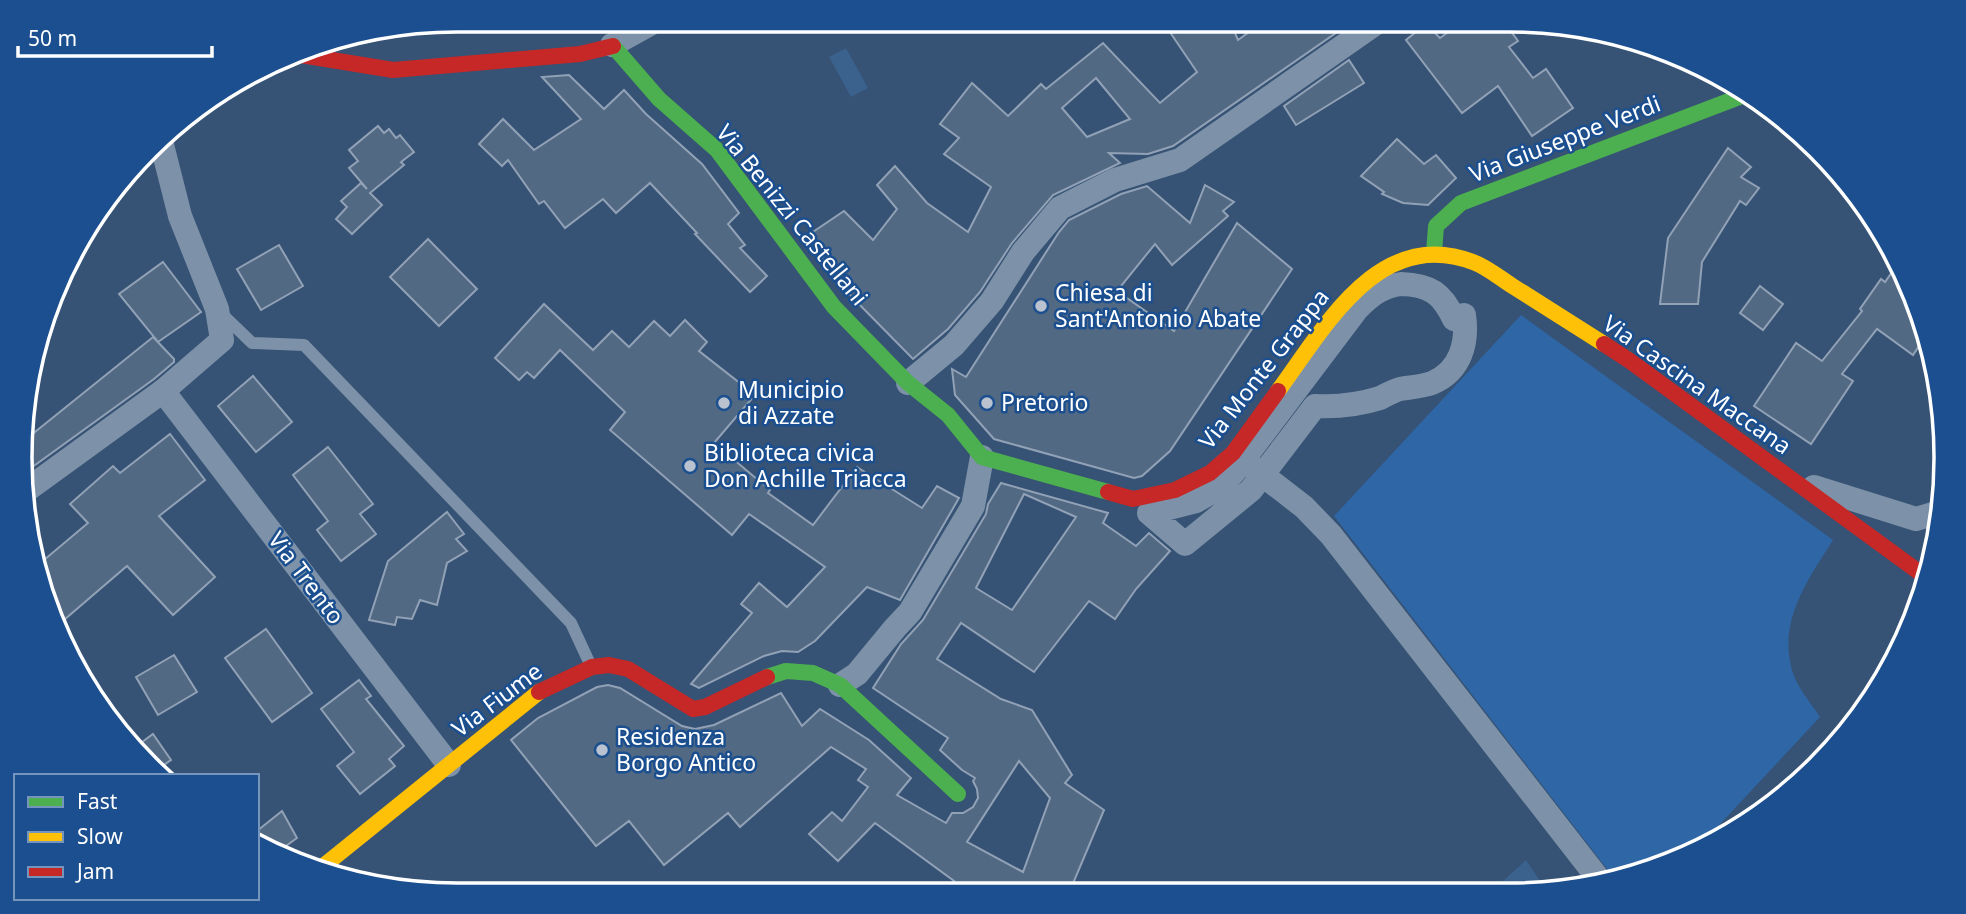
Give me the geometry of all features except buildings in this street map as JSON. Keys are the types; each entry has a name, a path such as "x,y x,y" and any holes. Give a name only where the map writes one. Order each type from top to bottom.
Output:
{"street":[{"path":"313,57 393,70 580,54 612,45 636,32"},
{"path":"958,794 839,685 857,674 911,612 973,506 982,457 948,415 908,383 954,345 992,301 1023,252 1060,208 1115,180 1180,160 1363,32"},
{"name":"Via Benizzi Castellani","path":"612,45 659,99 716,150 834,307 908,383"},
{"name":"Via Giuseppe Verdi","path":"1434,253 1436,226 1461,203 1737,98"},
{"path":"32,486 163,391 222,340 217,309 180,216 163,149"},
{"name":"Via Monte Grappa","path":"982,457 1133,499 1175,490 1210,473 1246,463 1338,309 1359,287 1392,265 1411,256 1434,253"},
{"name":"Via Cascina Maccana","path":"1434,253 1474,262 1618,354 1919,572"},
{"path":"1419,285 1435,292 1447,304 1454,319 1464,314 1464,347 1457,362 1435,382 1400,389 1358,404 1315,407 1246,463 1357,309 1374,292 1388,286 1419,285"},
{"name":"Via Trento","path":"163,391 449,765"},
{"path":"1246,463 1304,507 1331,535 1594,873"},
{"path":"1794,481 1916,519 1931,515"},
{"name":"Via Fiume","path":"328,862 541,690 592,667 609,665 628,669 693,709 705,708 773,674 786,671 813,673 839,685"}],"lane":[{"path":"217,309 252,343 304,345 571,623 592,667"}],"shaded area":[{"path":"846,48 868,88 851,97 829,57"},
{"path":"1521,315 1833,540 1805,586 1792,617 1789,634 1789,652 1794,676 1820,717 1716,828 1672,850 1608,870 1334,516"},
{"path":"1526,860 1541,882 1505,883 1503,881"}],"traffic: fast":[{"path":"613,46 659,99 717,150 834,307 908,383 948,415 982,457 1108,492"},
{"path":"1434,253 1436,226 1461,203 1737,98"},
{"path":"767,677 786,671 813,673 840,685 958,794"}],"traffic: slow":[{"path":"1278,391 1315,339 1358,289 1382,270 1409,258 1440,255 1478,264 1604,344"},
{"path":"328,862 539,692"}],"traffic: jam":[{"path":"313,57 393,70 580,54 613,46"},
{"path":"1604,344 1919,572"},
{"path":"1108,492 1133,499 1175,490 1210,473 1233,453 1278,391"},
{"path":"539,692 592,667 609,665 628,669 693,709 705,707 767,677"}],"place":[{"name":"Chiesa di Sant'Antonio Abate","path":"1041,306"},
{"name":"Municipio di Azzate","path":"724,403"},
{"name":"Pretorio","path":"987,403"},
{"name":"Biblioteca civica Don Achille Triacca","path":"690,466"},
{"name":"Residenza Borgo Antico","path":"602,750"}]}
